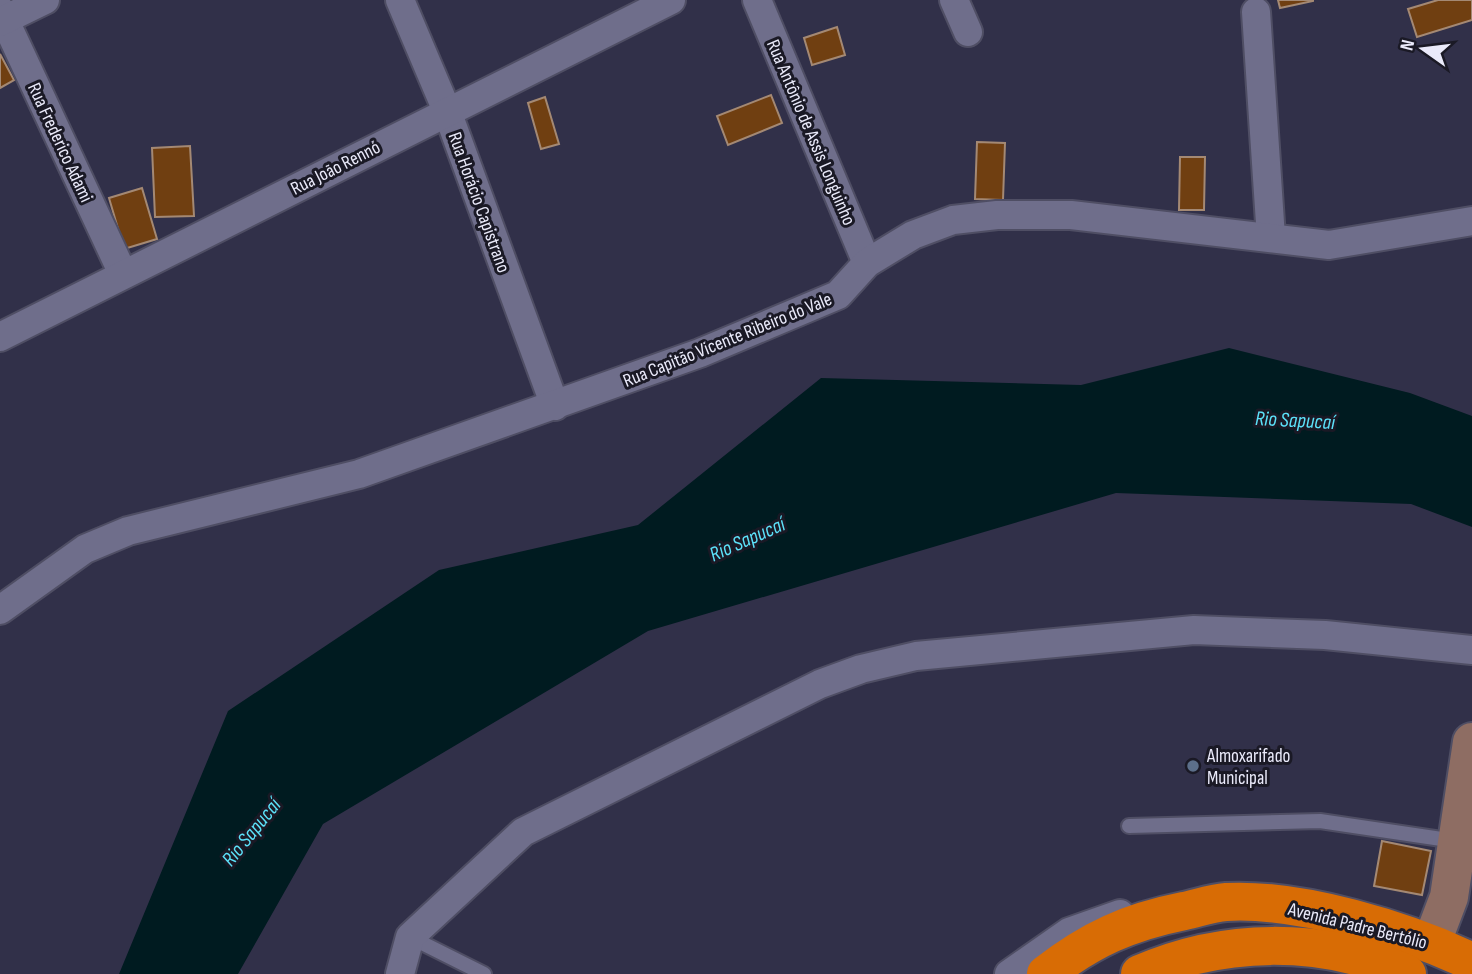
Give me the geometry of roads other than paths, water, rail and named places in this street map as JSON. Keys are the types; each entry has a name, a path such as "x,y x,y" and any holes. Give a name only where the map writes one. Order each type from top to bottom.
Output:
{"highway":[{"name":"Avenida Padre Bertólio","path":"1046,974 1091,942 1130,923 1225,902 1284,906 1357,921 1432,942 1472,962"},
{"path":"1140,974 1209,963 1265,945 1332,950 1407,974"}],"main road":[{"path":"1432,942 1449,897 1472,742"}],"street":[{"path":"1,18 45,0"},
{"name":"Rua Horácio Capistrano","path":"400,0 446,111 555,405"},
{"name":"Rua João Rennó","path":"0,337 671,0"},
{"name":"Rua Antônio de Assis Longuinho","path":"757,0 867,263"},
{"path":"954,0 968,32"},
{"path":"1256,12 1270,238"},
{"name":"Rua Frederico Adami","path":"1,18 123,274"},
{"name":"Rua Capitão Vicente Ribeiro do Vale","path":"0,610 85,549 128,531 359,474 700,353 838,295 867,263 923,231 953,220 998,215 1071,215 1329,245 1472,221"},
{"path":"400,974 410,937 523,832 820,684 861,669 916,656 1194,630 1325,635 1472,650"},
{"path":"1009,974 1069,932 1114,915 1178,912"}],"lane":[{"path":"1129,826 1320,821 1456,841"},
{"path":"410,937 484,974"}],"water":[{"name":"Rio Sapucaí","path":"1229,348 1410,393 1472,416 1472,527 1411,504 1116,493 648,631 323,824 238,974 119,974 228,711 439,570 638,525 821,378 1081,385"}],"place":[{"name":"Almoxarifado Municipal","path":"1193,766"}]}
